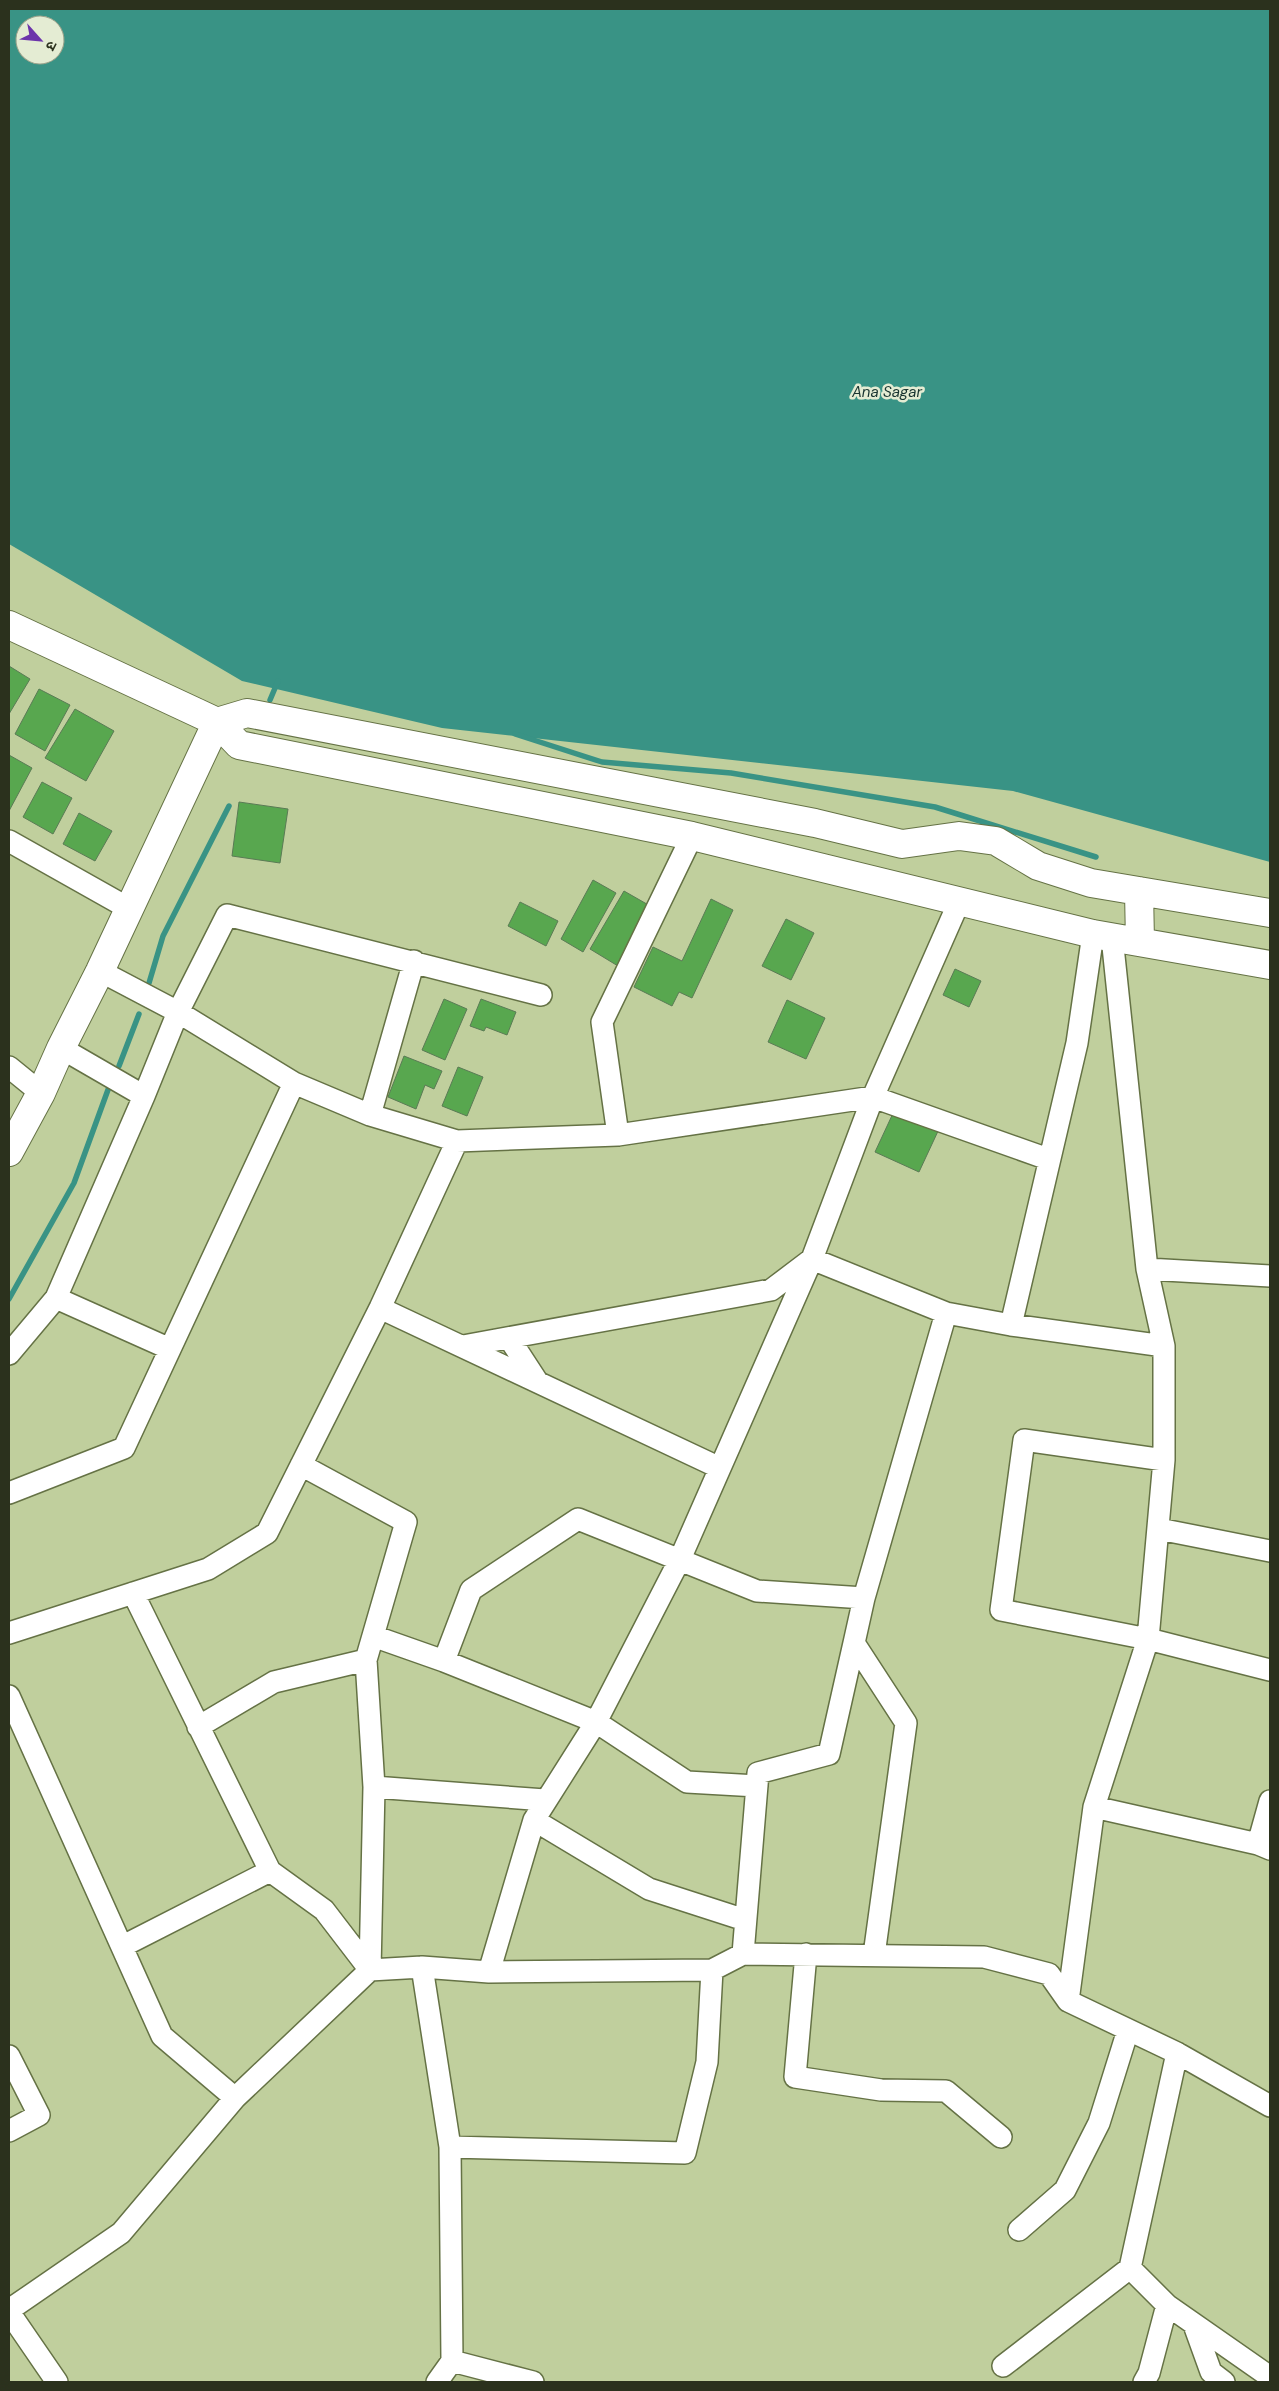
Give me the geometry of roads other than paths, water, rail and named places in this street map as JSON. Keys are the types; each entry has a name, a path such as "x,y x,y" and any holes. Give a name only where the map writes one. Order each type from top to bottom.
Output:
{"street":[{"path":"9,625 217,722 239,745 692,836 1102,936 1270,965"},
{"path":"9,1152 41,1093 217,722 247,713 814,823 902,844 960,836 996,841 1038,866 1091,883 1270,914"},
{"path":"273,752 284,720"},
{"path":"618,1136 602,1022 692,836"},
{"path":"9,841 128,908"},
{"path":"1139,891 1140,942"},
{"path":"489,1972 534,1820 596,1722 680,1559 812,1259 873,1097 959,902"},
{"path":"9,1354 56,1298 144,1096 178,1012 227,915 541,994"},
{"path":"1011,1324 1102,936"},
{"path":"1068,2001 1094,1807 1148,1639 1164,1460 1164,1346 1147,1269 1102,936"},
{"path":"370,1115 414,961"},
{"path":"100,971 178,1012 294,1083 370,1115 457,1141 618,1136 873,1097 1048,1160"},
{"path":"61,1048 144,1096"},
{"path":"9,1067 41,1093"},
{"path":"9,1493 124,1448 294,1083"},
{"path":"9,1633 208,1569 267,1534 380,1308 457,1141"},
{"path":"812,1259 946,1313 1164,1346"},
{"path":"463,1346 771,1290 812,1259"},
{"path":"1147,1269 1270,1276"},
{"path":"56,1298 170,1349"},
{"path":"380,1308 720,1468"},
{"path":"743,1954 758,1772 829,1754 864,1598 946,1313"},
{"path":"509,1338 537,1381"},
{"path":"1164,1460 1024,1440 1001,1610 1148,1639 1270,1670"},
{"path":"301,1465 406,1522 366,1660 374,1787 370,1970"},
{"path":"444,1661 471,1590 578,1519 757,1592 864,1598"},
{"path":"1159,1529 1270,1551"},
{"path":"134,1593 270,1871 324,1910 370,1970"},
{"path":"373,1636 444,1661 596,1722 687,1782 757,1786"},
{"path":"854,1643 906,1723 874,1955"},
{"path":"198,1726 274,1682 366,1660"},
{"path":"9,1696 162,2036 235,2098"},
{"path":"374,1787 545,1800"},
{"path":"1094,1807 1264,1846 1270,1801"},
{"path":"534,1820 649,1888 745,1920"},
{"path":"122,1946 270,1871"},
{"path":"58,2382 9,2311 121,2233 235,2098 370,1970 422,1967 489,1972 712,1970 743,1954 984,1957 1049,1974 1073,1968"},
{"path":"806,1954 795,2077 881,2090 946,2091 1000,2137"},
{"path":"422,1967 450,2147 452,2361 436,2382"},
{"path":"450,2147 685,2153 707,2062 712,1970"},
{"path":"1049,1974 1068,2001 1177,2053 1270,2106"},
{"path":"1019,2230 1065,2190 1099,2123 1128,2030"},
{"path":"1003,2366 1130,2268 1177,2053"},
{"path":"9,2056 39,2115 9,2131"},
{"path":"1130,2268 1167,2305 1270,2377"},
{"path":"1144,2382 1149,2373 1167,2305"},
{"path":"1194,2325 1214,2379"},
{"path":"452,2361 533,2382"}],"water":[{"name":"Ana Sagar","path":"9,9 1270,9 1270,862 1013,791 442,728 242,681 9,544"}],"waterway":[{"path":"270,700 278,681"},
{"path":"515,734 602,762 731,773 935,807 1096,857"},
{"path":"149,983 163,936 229,806"},
{"path":"119,1066 139,1014"},
{"path":"9,1299 74,1183 109,1087"}]}
